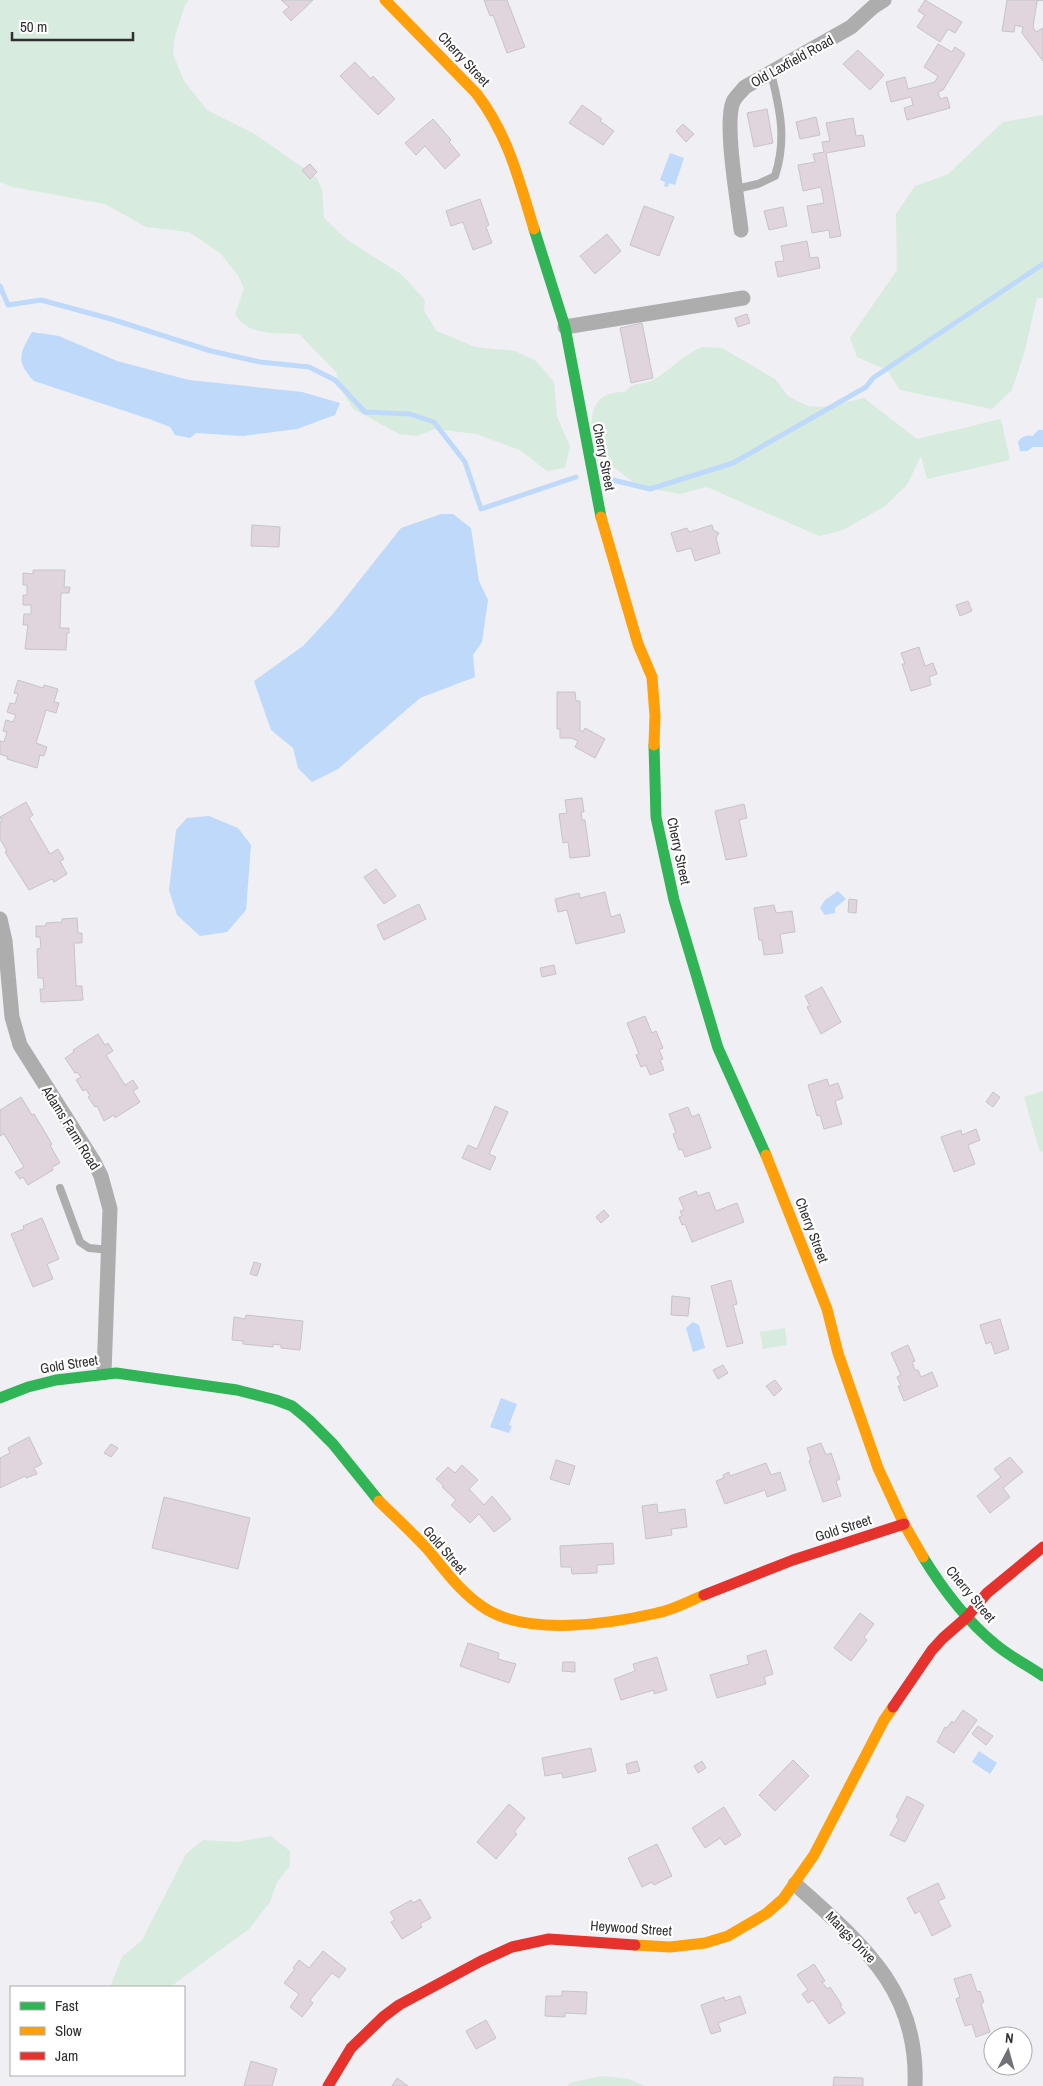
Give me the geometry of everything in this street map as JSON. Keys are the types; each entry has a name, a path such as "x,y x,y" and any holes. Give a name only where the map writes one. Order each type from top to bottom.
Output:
{"street":[{"name":"Cherry Street","path":"385,0 476,93 502,132 508,146 565,327 604,529 638,644 652,677 655,716 654,798 656,817 674,900 718,1048 775,1177 827,1309 838,1353 878,1468 904,1524 925,1560 967,1617 996,1644 1043,1676"},
{"name":"Old Laxfield Road","path":"740,230 730,112 734,100 745,87 851,27 873,7 884,0"},
{"path":"565,327 743,298"},
{"name":"Adams Farm Road","path":"0,919 5,941 15,1032 28,1060 94,1162 101,1176 110,1209 104,1373"},
{"name":"Gold Street","path":"0,1398 51,1380 104,1373 138,1375 228,1388 292,1406 310,1420 334,1444 371,1493 429,1551 456,1585 486,1609 504,1617 525,1622 554,1626 582,1626 658,1613 793,1560 904,1524"},
{"name":"Heywood Street","path":"328,2086 351,2048 383,2017 399,2006 481,1961 512,1947 534,1941 560,1938 670,1947 706,1943 728,1936 767,1912 783,1899 795,1884 817,1849 870,1745 899,1696 932,1650 942,1638 967,1617 987,1593 1043,1547"},
{"name":"Mangs Drive","path":"795,1884 854,1937 874,1959 886,1977 900,2002 910,2032 914,2058 915,2086"}],"lane":[{"path":"736,189 758,184 775,176 781,159 781,115 771,73"},
{"path":"60,1188 80,1242 89,1248 110,1250"}],"green space":[{"path":"0,0 189,0 185,5 175,36 173,54 184,81 207,110 255,134 316,177 322,189 324,218 346,239 401,274 425,300 424,311 437,331 475,347 515,351 536,361 554,382 557,417 570,446 565,468 547,471 520,450 476,434 435,429 417,436 399,434 353,409 341,389 336,372 299,334 263,332 254,330 240,321 235,314 244,289 238,275 220,253 189,232 146,227 105,204 13,187 0,182"},
{"path":"1043,115 1043,298 1037,298 1025,350 1012,390 992,409 900,390 887,370 857,357 850,338 897,270 896,214 915,186 948,174 1003,122"},
{"path":"702,347 722,348 775,379 789,397 808,406 824,407 864,398 917,439 1001,419 1010,460 927,479 921,456 907,485 885,506 843,530 819,536 707,487 680,494 638,486 607,462 591,445 594,408 604,396 625,392 632,386 653,380 688,354"},
{"path":"1043,1091 1043,1151 1040,1152 1024,1097"},
{"path":"785,1328 787,1345 763,1349 760,1332"},
{"path":"271,1836 290,1851 290,1866 277,1882 270,1902 249,1929 171,1986 110,1986 122,1957 142,1940 186,1854 203,1840 236,1842"},
{"path":"602,2076 629,2079 645,2086 568,2086 569,2083"}],"water":[{"path":"670,153 684,158 675,185 669,183 668,187 664,186 665,182 660,180"},
{"path":"32,332 59,336 117,361 189,380 302,392 340,403 335,415 297,429 243,436 196,433 190,438 175,435 170,427 152,420 34,381 24,368 21,358 24,346"},
{"path":"1038,430 1043,430 1043,447 1033,447 1027,451 1020,451 1018,442 1024,436 1033,436"},
{"path":"441,514 453,514 471,528 479,581 488,600 482,642 473,655 475,677 420,698 338,769 312,782 298,768 293,748 271,730 254,681 303,646 332,615 401,528"},
{"path":"209,816 238,828 251,845 246,910 227,932 200,936 177,915 169,890 176,830 187,818"},
{"path":"838,891 846,899 835,908 835,913 825,915 820,908 825,900"},
{"path":"693,1322 699,1325 705,1348 693,1352 686,1328"},
{"path":"501,1398 517,1404 509,1425 512,1426 509,1433 490,1427"},
{"path":"979,1751 997,1763 990,1774 972,1762"}],"building":[{"path":"281,0 313,0 291,21 283,12 289,7"},
{"path":"484,0 507,0 525,47 507,53 493,15 490,16"},
{"path":"925,0 962,22 955,33 948,29 940,42 917,27 925,15 918,11"},
{"path":"1007,0 1043,0 1037,1 1033,27 1036,32 1043,28 1043,61 1022,33 1023,27 1015,25 1014,32 1002,31"},
{"path":"938,44 952,52 955,47 965,54 943,90 938,92 940,99 947,97 950,108 907,120 904,108 913,105 911,97 891,102 886,82 905,77 908,89 935,82 938,76 924,67"},
{"path":"858,50 884,75 870,90 843,64"},
{"path":"355,62 371,79 373,76 395,99 378,115 340,76"},
{"path":"582,105 602,119 600,121 614,131 603,145 569,123"},
{"path":"767,109 773,143 754,147 747,113"},
{"path":"816,117 820,135 800,139 796,122"},
{"path":"853,118 856,136 863,135 865,146 826,153 841,236 830,238 829,230 812,233 807,206 824,203 821,187 803,191 798,165 815,162 813,154 824,152 822,142 830,141 826,123"},
{"path":"433,119 451,140 449,142 460,155 445,169 425,146 416,155 405,143"},
{"path":"683,124 694,134 686,142 676,131"},
{"path":"310,164 317,172 310,179 302,170"},
{"path":"480,199 489,225 486,227 492,243 473,250 463,222 451,226 446,211"},
{"path":"644,206 674,217 659,256 630,245"},
{"path":"783,207 787,226 769,230 764,211"},
{"path":"607,234 621,251 595,274 580,256"},
{"path":"807,241 810,258 818,257 820,268 778,277 775,262 784,261 781,246"},
{"path":"747,314 750,323 738,327 735,318"},
{"path":"642,323 653,378 631,383 620,328"},
{"path":"252,525 280,527 279,547 251,546"},
{"path":"712,525 713,530 719,533 716,538 720,553 695,561 691,548 677,552 671,533 687,528 689,532"},
{"path":"33,570 65,570 64,587 70,587 69,593 61,593 60,628 69,628 66,650 25,649 28,625 23,625 24,614 31,614 31,605 23,605 23,595 27,595 27,585 23,585 23,573 33,574"},
{"path":"968,601 972,611 960,616 956,605"},
{"path":"919,647 925,666 933,663 937,674 929,677 931,685 911,691 902,664 905,664 901,653"},
{"path":"18,680 43,688 44,685 58,689 54,702 59,703 56,713 46,710 36,743 47,747 44,756 40,755 37,768 7,759 8,757 0,754 0,741 4,742 7,732 3,731 6,720 13,722 16,715 7,712 10,703 15,704 18,694 14,693"},
{"path":"557,692 575,692 576,701 580,701 580,730 583,732 585,728 605,739 595,758 575,747 578,741 571,738 560,738 560,729 557,729"},
{"path":"582,798 584,812 581,812 582,820 585,820 590,856 570,858 568,842 563,843 559,814 567,813 565,800"},
{"path":"26,802 33,815 29,818 50,854 58,849 64,859 60,861 67,874 54,882 52,879 29,890 5,852 7,851 0,839 0,822 2,821 0,817"},
{"path":"744,804 747,818 739,820 747,856 726,860 715,811"},
{"path":"376,869 396,896 384,904 364,877"},
{"path":"605,892 611,917 620,914 625,932 576,944 567,910 558,912 555,899 579,893 580,898"},
{"path":"849,899 857,900 856,913 848,912"},
{"path":"419,904 426,919 384,940 377,925"},
{"path":"774,905 776,913 792,911 795,932 780,934 783,953 764,955 762,940 759,940 754,908"},
{"path":"77,918 78,933 82,933 82,943 74,943 76,986 82,986 83,1000 41,1002 40,989 44,989 43,978 38,978 37,949 41,948 40,937 36,937 36,926 46,926 46,923 62,922 62,919"},
{"path":"554,965 556,974 542,977 540,968"},
{"path":"822,987 841,1022 821,1034 807,1007 810,1006 805,996"},
{"path":"645,1016 652,1033 656,1031 663,1048 659,1050 663,1059 660,1060 664,1070 650,1075 646,1065 641,1067 636,1055 639,1054 627,1023"},
{"path":"98,1034 105,1045 108,1043 113,1051 106,1055 125,1085 133,1080 138,1088 133,1091 140,1102 115,1118 114,1115 104,1121 97,1106 95,1107 88,1097 90,1096 86,1089 83,1091 76,1080 81,1077 77,1072 75,1073 65,1058 74,1052 73,1050"},
{"path":"827,1079 829,1086 838,1083 843,1098 835,1101 842,1124 824,1129 820,1115 817,1116 808,1085"},
{"path":"993,1092 1000,1097 993,1107 986,1102"},
{"path":"21,1097 52,1144 50,1145 60,1163 52,1167 53,1170 28,1185 23,1177 20,1179 15,1172 24,1167 4,1134 0,1136 0,1110"},
{"path":"495,1106 508,1112 489,1154 496,1157 490,1170 462,1158 468,1145 477,1149"},
{"path":"688,1107 692,1117 699,1114 711,1148 685,1157 682,1149 679,1150 673,1134 676,1133 669,1114"},
{"path":"976,1129 980,1140 968,1145 975,1164 954,1172 941,1137 961,1130 962,1135"},
{"path":"696,1191 698,1196 709,1192 716,1211 737,1203 744,1222 692,1242 685,1224 682,1225 679,1217 682,1216 680,1211 684,1210 679,1198"},
{"path":"604,1210 609,1216 601,1223 596,1217"},
{"path":"42,1218 59,1259 47,1264 53,1279 33,1287 11,1234 24,1229 23,1226"},
{"path":"254,1262 261,1264 257,1276 250,1274"},
{"path":"731,1280 737,1304 733,1305 743,1343 727,1347 711,1286"},
{"path":"672,1296 690,1298 688,1316 671,1315"},
{"path":"246,1315 303,1321 300,1350 281,1348 281,1345 273,1344 273,1347 243,1344 243,1341 232,1340 234,1317 245,1319"},
{"path":"1000,1319 1009,1349 995,1354 991,1342 986,1344 980,1325"},
{"path":"908,1345 915,1361 912,1362 915,1370 918,1370 921,1377 932,1372 938,1386 904,1401 898,1386 901,1386 897,1377 901,1375 891,1353"},
{"path":"723,1365 728,1373 718,1379 713,1370"},
{"path":"775,1380 782,1389 774,1396 766,1386"},
{"path":"29,1437 42,1464 34,1468 37,1474 26,1478 25,1476 0,1488 0,1458 10,1453 8,1448"},
{"path":"821,1443 826,1455 831,1453 840,1479 836,1481 841,1496 823,1502 809,1461 811,1460 807,1448"},
{"path":"111,1444 118,1448 111,1457 104,1453"},
{"path":"1010,1457 1023,1472 1003,1488 1010,1497 990,1513 977,1496 1001,1477 994,1469"},
{"path":"556,1460 575,1466 569,1485 550,1479"},
{"path":"766,1463 771,1475 780,1472 786,1490 767,1497 765,1490 725,1504 716,1481 724,1478 723,1475 729,1472 730,1476"},
{"path":"462,1465 478,1480 469,1489 484,1505 492,1496 511,1519 494,1532 479,1514 470,1523 451,1505 456,1500 436,1479 448,1467 455,1473"},
{"path":"164,1497 250,1518 238,1569 152,1548"},
{"path":"657,1504 658,1513 685,1509 687,1527 671,1529 672,1535 646,1539 642,1506"},
{"path":"613,1543 614,1564 597,1565 597,1573 572,1574 571,1567 561,1567 560,1546"},
{"path":"860,1613 874,1624 864,1637 867,1640 851,1661 834,1648"},
{"path":"468,1643 499,1653 498,1659 516,1664 509,1683 460,1666"},
{"path":"766,1650 773,1674 764,1677 766,1684 717,1698 710,1675 749,1664 747,1656"},
{"path":"657,1657 667,1690 654,1694 654,1690 621,1700 614,1679 635,1671 633,1664"},
{"path":"563,1662 575,1662 575,1672 562,1671"},
{"path":"963,1710 977,1720 954,1753 937,1742 945,1727 947,1728 952,1721 954,1723"},
{"path":"978,1726 993,1736 986,1745 972,1734"},
{"path":"591,1748 596,1771 563,1778 562,1773 545,1776 542,1758"},
{"path":"793,1760 809,1776 775,1811 759,1795"},
{"path":"637,1761 640,1771 628,1774 626,1764"},
{"path":"702,1761 706,1768 698,1773 694,1766"},
{"path":"907,1796 924,1805 905,1842 890,1835 899,1819 896,1817"},
{"path":"509,1804 525,1818 514,1832 517,1834 496,1859 477,1842"},
{"path":"724,1807 741,1835 725,1845 720,1838 705,1848 692,1828"},
{"path":"657,1844 672,1876 654,1885 652,1882 642,1887 628,1858"},
{"path":"938,1883 945,1898 938,1901 951,1926 932,1936 920,1911 915,1914 907,1898"},
{"path":"420,1899 431,1918 420,1924 422,1927 402,1939 391,1922 395,1920 390,1912 411,1900 413,1903"},
{"path":"323,1951 346,1969 339,1978 332,1973 310,2000 313,2003 302,2017 290,2007 299,1994 284,1983 295,1969 293,1968 299,1960 309,1968"},
{"path":"814,1964 825,1981 822,1982 827,1989 830,1987 845,2013 829,2024 813,2000 808,2003 802,1994 808,1990 797,1975"},
{"path":"971,1974 977,1992 980,1991 984,2002 981,2004 988,2026 983,2026 983,2034 976,2037 972,2024 965,2026 956,1999 960,1997 954,1979"},
{"path":"562,1991 587,1992 586,2014 565,2013 565,2017 545,2016 546,1996 562,1996"},
{"path":"740,1996 746,2013 718,2023 721,2031 711,2034 701,2005 724,1997 725,2001"},
{"path":"486,2020 496,2038 476,2049 466,2031"},
{"path":"251,2061 277,2069 272,2086 244,2086"},
{"path":"834,2077 863,2078 863,2086 833,2086"},
{"path":"397,2078 408,2086 392,2086"}],"waterway":[{"path":"613,480 650,489 733,463 866,387 873,378 1043,264"},
{"path":"0,286 8,305 41,300 111,319 211,351 260,362 309,367 335,380 365,412 410,414 434,422 465,462 481,509 576,477"}],"traffic: fast":[{"path":"534,229 565,327 601,517"},
{"path":"654,745 656,817 674,900 718,1048 766,1155"},
{"path":"0,1398 28,1387 56,1380 116,1373 237,1390 276,1400 292,1406 309,1420 333,1444 379,1501"},
{"path":"923,1557 946,1592 984,1635 1000,1648 1043,1676"}],"traffic: slow":[{"path":"385,0 476,93 487,109 511,158 534,229"},
{"path":"601,517 638,644 652,677 655,716 654,745"},
{"path":"766,1155 827,1309 838,1353 878,1468 904,1524 923,1557"},
{"path":"379,1501 424,1545 455,1583 470,1597 486,1609 504,1617 525,1623 547,1625 593,1624 663,1612 704,1595"},
{"path":"635,1945 670,1947 705,1943 728,1936 767,1913 783,1899 814,1855 884,1720 893,1707"}],"traffic: jam":[{"path":"704,1595 793,1560 904,1524"},
{"path":"893,1707 932,1650 943,1638 967,1617 987,1593 1043,1547"},
{"path":"328,2086 351,2048 383,2017 399,2005 481,1961 512,1947 549,1939 635,1945"}]}
